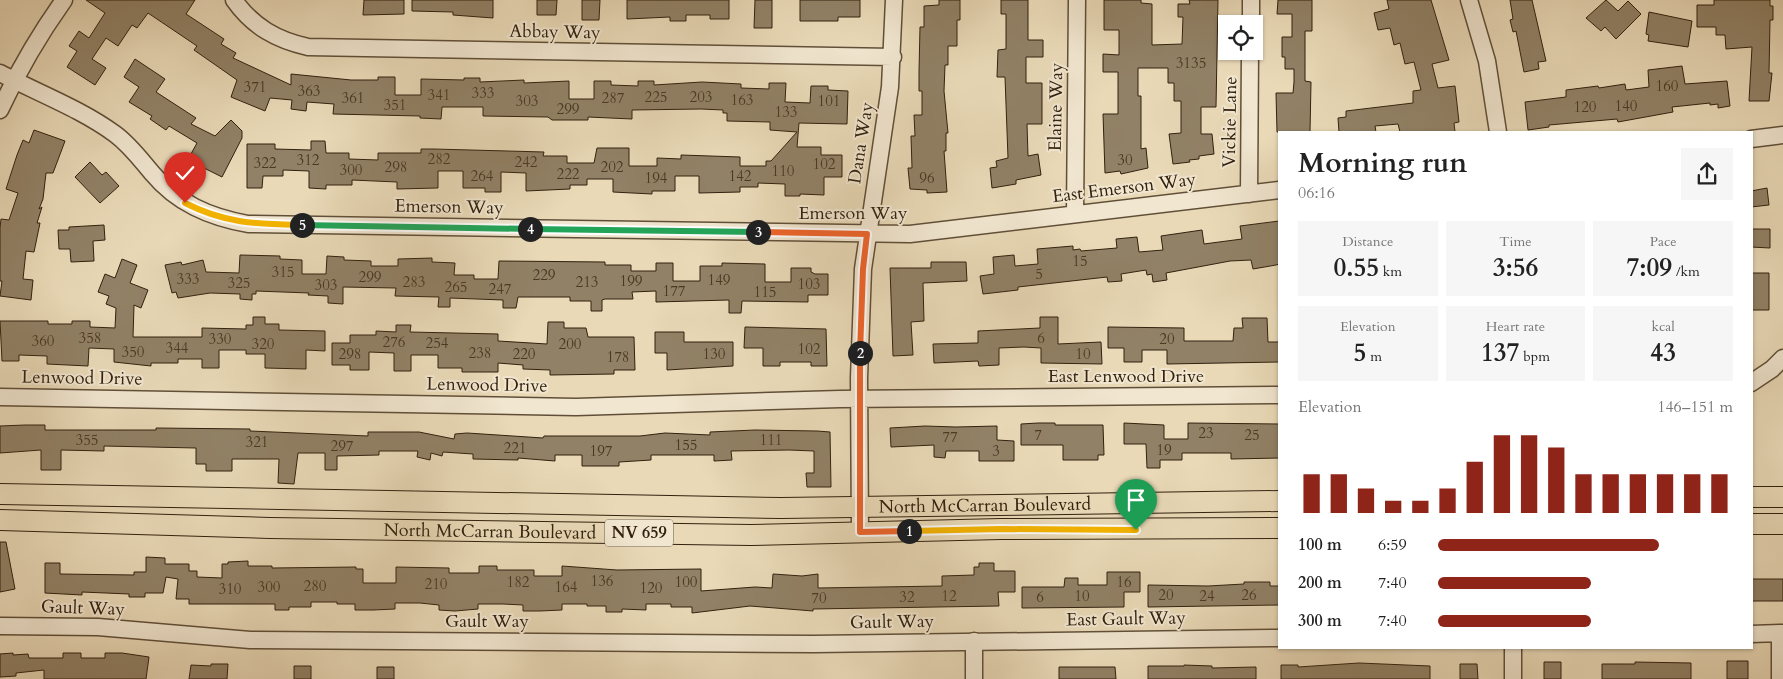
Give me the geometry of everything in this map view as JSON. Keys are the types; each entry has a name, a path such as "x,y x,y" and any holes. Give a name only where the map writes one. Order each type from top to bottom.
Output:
{"main road":[{"name":"North McCarran Boulevard","path":"0,494 771,508 1278,501"},
{"path":"1753,497 1783,497"},
{"name":"North McCarran Boulevard","path":"0,520 447,531 751,535 1001,529 1278,528"},
{"path":"1753,524 1783,524"}],"street":[{"path":"0,110 7,77 64,0"},
{"name":"Abbay Way","path":"234,0 255,25 289,43 308,47 893,58"},
{"name":"Dana Way","path":"860,532 858,398 863,269 893,58 894,0"},
{"name":"Elaine Way","path":"1075,214 1077,0"},
{"path":"1251,0 1251,15"},
{"path":"1469,0 1487,60 1498,131"},
{"name":"Vickie Lane","path":"1249,194 1250,60"},
{"name":"Emerson Way","path":"7,77 98,122 133,149 167,189 205,213 226,220 248,224 867,234 910,234 974,226"},
{"path":"1753,139 1783,135"},
{"name":"East Emerson Way","path":"974,226 1278,190"},
{"path":"1753,381 1772,369 1783,358"},
{"name":"East Lenwood Drive","path":"973,397 1278,395"},
{"name":"Lenwood Drive","path":"0,397 576,407 858,398 973,397"},
{"name":"Gault Way","path":"0,626 98,626 250,640 804,644 974,641"},
{"path":"1753,634 1782,633 1780,679"},
{"name":"East Gault Way","path":"974,641 1278,638"},
{"path":"974,641 974,679"},
{"path":"1513,649 1513,679"}],"building":[{"path":"86,0 195,0 186,14 224,39 221,44 236,53 233,58 291,85 291,74 351,80 378,80 378,77 395,77 395,95 421,95 421,79 464,80 464,78 480,78 480,82 524,80 524,83 569,81 569,99 594,99 594,81 611,81 611,85 638,86 638,81 654,81 654,85 702,82 741,84 741,88 769,89 769,83 786,83 785,102 810,103 811,86 828,86 828,90 848,91 847,124 799,123 797,147 821,147 821,155 842,155 842,177 824,177 824,195 800,194 800,196 785,196 785,184 758,183 758,187 740,187 740,192 699,193 699,176 675,176 675,191 652,191 652,194 613,192 613,179 587,179 587,185 570,185 570,189 526,191 526,173 501,172 501,192 485,192 485,188 463,188 463,171 438,171 438,188 397,189 397,182 352,180 352,185 326,185 326,189 309,188 309,171 283,170 283,176 263,176 262,188 247,188 247,144 275,144 275,149 311,150 311,141 325,141 326,153 349,153 349,159 378,160 378,153 421,153 421,149 544,152 543,156 567,156 567,163 594,163 597,148 629,148 629,166 657,166 657,158 681,159 681,155 740,157 740,166 766,166 766,161 771,161 797,132 770,130 770,122 727,121 727,113 723,113 723,110 701,109 632,110 632,119 588,117 588,120 552,120 548,117 483,116 483,107 442,107 441,119 420,118 420,116 333,114 334,104 307,102 306,111 291,109 292,100 270,98 265,111 231,97 237,80 194,50 197,46 148,13 137,28 132,25 118,46 106,38 92,59 106,68 95,85 67,67 77,51 69,46 79,31 89,38 105,13"},
{"path":"364,0 404,0 404,14 363,15"},
{"path":"412,0 493,0 493,18 453,15 453,12 412,11"},
{"path":"537,0 557,0 556,15 537,15"},
{"path":"582,0 600,0 599,20 582,20"},
{"path":"627,0 729,0 729,19 710,19 710,15 686,15 686,21 670,21 670,17 627,19"},
{"path":"755,0 772,0 772,28 754,28"},
{"path":"800,0 860,0 860,17 838,17 838,21 800,21"},
{"path":"939,0 960,0 960,20 957,20 957,46 948,46 948,65 945,65 944,91 948,133 946,133 946,151 944,151 947,192 927,193 927,190 910,189 908,168 912,168 911,136 915,136 914,115 922,115 922,91 919,91 920,27 924,27 924,6 939,5"},
{"path":"1001,0 1028,0 1028,40 1043,40 1043,57 1026,57 1026,83 1042,83 1042,124 1027,124 1028,156 1038,154 1041,175 1016,180 1016,184 992,188 990,168 997,167 996,161 1008,158 1005,77 997,77 998,50 1006,49 1006,14 1001,14"},
{"path":"1104,0 1141,0 1141,3 1152,4 1152,45 1182,44 1183,17 1178,17 1178,4 1190,4 1189,0 1218,0 1216,107 1201,107 1201,134 1212,134 1214,154 1199,156 1199,159 1189,160 1190,162 1173,164 1169,134 1181,133 1181,101 1174,101 1174,83 1168,83 1168,68 1138,68 1138,96 1141,96 1141,149 1146,148 1148,168 1121,174 1120,171 1105,173 1103,114 1118,114 1118,72 1103,72 1103,54 1119,55 1119,30 1104,30"},
{"path":"1278,0 1312,0 1312,31 1305,31 1305,81 1311,82 1310,131 1277,132 1276,93 1293,93 1294,69 1285,69 1285,57 1282,57 1282,37 1292,37 1292,14 1277,14"},
{"path":"1387,0 1431,0 1449,60 1432,64 1438,88 1455,86 1459,122 1454,123 1455,131 1400,131 1398,124 1375,126 1376,131 1339,131 1338,118 1346,117 1346,111 1413,103 1413,91 1421,90 1414,62 1405,64 1400,43 1394,45 1390,28 1378,30 1374,13 1389,9"},
{"path":"1510,0 1532,0 1546,61 1538,62 1539,69 1524,72 1516,31 1513,32 1510,20 1513,19"},
{"path":"1606,0 1618,11 1628,1 1641,14 1616,39 1605,27 1601,31 1586,18"},
{"path":"1714,0 1770,0 1770,6 1773,6 1773,20 1770,20 1769,73 1772,73 1769,101 1749,101 1752,47 1726,49 1725,35 1716,35 1716,27 1697,27 1697,5 1714,5"},
{"path":"1649,12 1692,21 1688,47 1648,41 1649,35 1646,34"},
{"path":"135,59 165,79 156,92 196,118 191,124 215,136 231,120 242,131 242,138 222,177 202,167 201,170 186,163 197,143 169,126 166,130 150,119 152,116 129,102 139,87 124,77"},
{"path":"1682,66 1685,84 1727,81 1730,106 1718,108 1718,104 1710,105 1710,103 1672,107 1673,112 1618,122 1617,119 1549,125 1549,127 1528,130 1525,102 1566,97 1566,90 1598,86 1599,88 1625,84 1626,90 1649,87 1648,70"},
{"path":"34,130 65,141 53,173 46,173 43,199 39,209 42,207 37,223 40,223 34,252 26,251 23,279 33,280 31,300 0,296 2,281 0,281 0,228 1,219 9,220 18,193 6,189 17,155 23,140 29,143"},
{"path":"90,162 102,175 106,172 119,186 100,203 75,177"},
{"path":"1767,188 1769,205 1753,207 1753,191"},
{"path":"1278,221 1278,264 1253,269 1251,260 1230,261 1166,273 1167,280 1153,282 1152,274 1147,275 1146,270 1121,274 1122,281 1108,282 1107,277 1018,287 1018,290 983,294 980,276 994,274 993,257 1014,255 1015,266 1038,264 1037,249 1073,246 1073,250 1080,249 1081,251 1117,248 1116,239 1137,237 1139,252 1163,250 1161,236 1202,230 1204,244 1242,239 1240,226"},
{"path":"104,225 105,240 93,241 94,261 71,262 70,249 59,249 58,230 69,230 69,227"},
{"path":"1753,229 1770,229 1770,248 1753,247"},
{"path":"240,255 280,256 280,259 302,260 302,274 326,274 327,256 344,257 344,260 371,261 371,266 398,266 398,259 432,258 432,262 455,263 454,275 474,275 474,279 498,279 499,261 605,262 605,265 631,265 631,271 656,271 656,263 673,263 673,281 700,281 700,266 722,266 722,263 765,264 765,282 791,282 791,268 811,268 811,272 815,274 828,274 828,295 808,295 808,302 742,301 741,313 729,313 729,300 656,302 656,291 632,292 633,299 602,300 602,311 591,311 591,301 570,301 570,297 518,297 516,308 503,308 503,300 450,298 450,307 438,307 439,297 395,296 396,288 343,287 343,304 328,303 328,296 308,295 309,293 256,291 256,294 252,294 252,300 240,299 240,294 210,293 178,298 176,292 172,293 165,265 181,262 182,265 203,260 206,272 239,273"},
{"path":"122,259 137,265 130,283 148,290 141,308 134,305 133,337 202,337 202,328 246,329 246,325 253,325 253,317 265,317 265,324 279,324 279,330 325,331 325,351 306,350 306,369 265,368 265,354 246,354 246,350 219,350 219,368 202,368 202,359 178,359 178,363 151,363 151,366 114,362 114,349 89,348 88,366 47,364 47,356 19,355 19,361 2,361 0,321 48,321 48,324 72,324 72,321 90,321 90,327 115,328 116,308 106,304 109,296 98,292 105,274 115,278"},
{"path":"931,262 966,262 967,281 923,283 924,321 911,322 913,355 893,356 890,268 931,268"},
{"path":"1753,273 1769,273 1769,310 1753,310"},
{"path":"1040,317 1058,317 1058,344 1101,342 1102,364 1041,363 1041,348 1024,347 999,348 999,365 979,366 978,361 934,363 933,344 978,343 978,331 1040,328"},
{"path":"1242,318 1267,318 1268,342 1278,342 1278,362 1167,364 1167,350 1142,350 1142,362 1124,362 1124,348 1108,348 1108,327 1184,328 1184,341 1233,341 1234,328 1243,328"},
{"path":"548,322 564,322 564,328 586,328 588,337 634,337 635,370 614,370 614,374 550,375 550,370 523,369 523,365 498,363 498,372 462,372 462,368 438,368 438,355 411,355 411,371 394,371 394,353 369,352 369,370 350,370 350,365 332,365 332,343 350,343 350,335 376,335 376,331 396,332 396,325 411,325 410,332 498,334 498,341 547,344"},
{"path":"745,327 826,329 827,366 811,366 811,362 780,362 780,366 763,366 763,348 744,348"},
{"path":"655,332 684,332 684,342 733,342 733,366 667,370 667,353 655,353"},
{"path":"1124,423 1164,425 1164,439 1188,439 1188,423 1278,424 1278,458 1231,459 1231,453 1182,453 1182,460 1160,460 1160,468 1147,468 1146,444 1124,444"},
{"path":"1021,424 1103,425 1104,455 1098,455 1098,460 1063,460 1063,445 1021,445"},
{"path":"45,425 45,430 250,429 250,431 368,436 368,432 419,432 454,439 455,434 467,433 543,438 544,436 640,436 665,433 710,435 710,432 755,430 830,432 831,487 807,487 806,473 814,473 814,451 789,450 731,451 732,460 714,461 714,455 651,455 651,460 619,462 619,466 582,466 582,455 555,455 555,461 518,458 518,460 473,459 473,454 443,452 442,456 431,453 430,460 417,457 418,451 379,451 379,455 337,456 337,470 325,470 325,453 298,453 294,484 278,483 279,459 232,459 232,471 206,471 206,464 196,464 196,448 104,446 104,451 61,450 61,470 41,470 41,450 0,453 0,426"},
{"path":"997,426 997,440 1014,441 1014,461 979,461 979,451 946,451 945,458 934,457 934,445 891,447 890,428"},
{"path":"0,542 6,542 15,589 0,592"},
{"path":"146,557 165,558 165,564 189,564 189,571 197,571 197,577 222,578 222,564 228,564 228,562 248,561 248,566 272,566 272,568 356,567 356,569 363,569 363,583 396,583 396,567 449,568 449,573 479,573 479,566 497,566 497,570 534,570 534,576 562,576 562,566 617,570 701,569 701,591 755,587 772,588 773,574 802,576 818,574 818,588 942,586 942,576 974,575 974,567 979,567 979,563 994,563 994,571 1015,571 1015,592 998,592 999,606 813,609 813,611 750,606 692,613 692,607 671,607 671,604 646,604 646,610 622,609 622,612 606,612 606,606 587,606 587,604 562,604 562,610 523,611 523,605 478,604 478,609 455,611 439,610 439,605 420,603 395,603 395,609 355,610 355,604 311,602 311,607 289,607 289,610 275,610 275,604 189,604 189,599 176,599 178,579 166,577 163,593 145,593 145,597 129,597 129,594 82,592 82,595 45,593 45,563 60,563 60,574 134,575 134,572 146,572"},
{"path":"1107,572 1140,572 1140,592 1124,592 1124,607 1022,608 1022,587 1064,587 1065,578 1078,578 1078,585 1107,585"},
{"path":"1753,579 1783,579 1783,601 1753,601"},
{"path":"1244,582 1270,582 1270,586 1278,586 1278,605 1148,607 1148,585 1208,586 1244,584"},
{"path":"13,653 13,655 28,654 29,658 63,658 63,653 81,653 81,658 105,658 105,653 122,653 149,657 146,679 44,679 44,670 16,673 16,676 0,677 0,654"},
{"path":"1727,661 1748,661 1748,679 1727,679"},
{"path":"1544,662 1561,662 1561,679 1544,679"},
{"path":"1635,662 1691,663 1691,679 1602,679 1602,664 1635,664"},
{"path":"1359,663 1430,666 1430,679 1281,679 1281,665 1298,665 1298,667"},
{"path":"211,664 228,664 227,679 189,679 191,665 211,666"},
{"path":"1460,664 1477,664 1478,679 1460,679"},
{"path":"294,666 311,666 311,679 294,679"},
{"path":"1148,666 1212,666 1212,668 1256,667 1256,679 1148,679"},
{"path":"377,667 394,667 394,679 377,679"},
{"path":"1059,667 1115,667 1116,679 1059,679"}],"route":[{"path":"185,203 205,213 226,220 248,224 867,234 863,269 859,378 860,532 1001,529 1136,530"}]}
